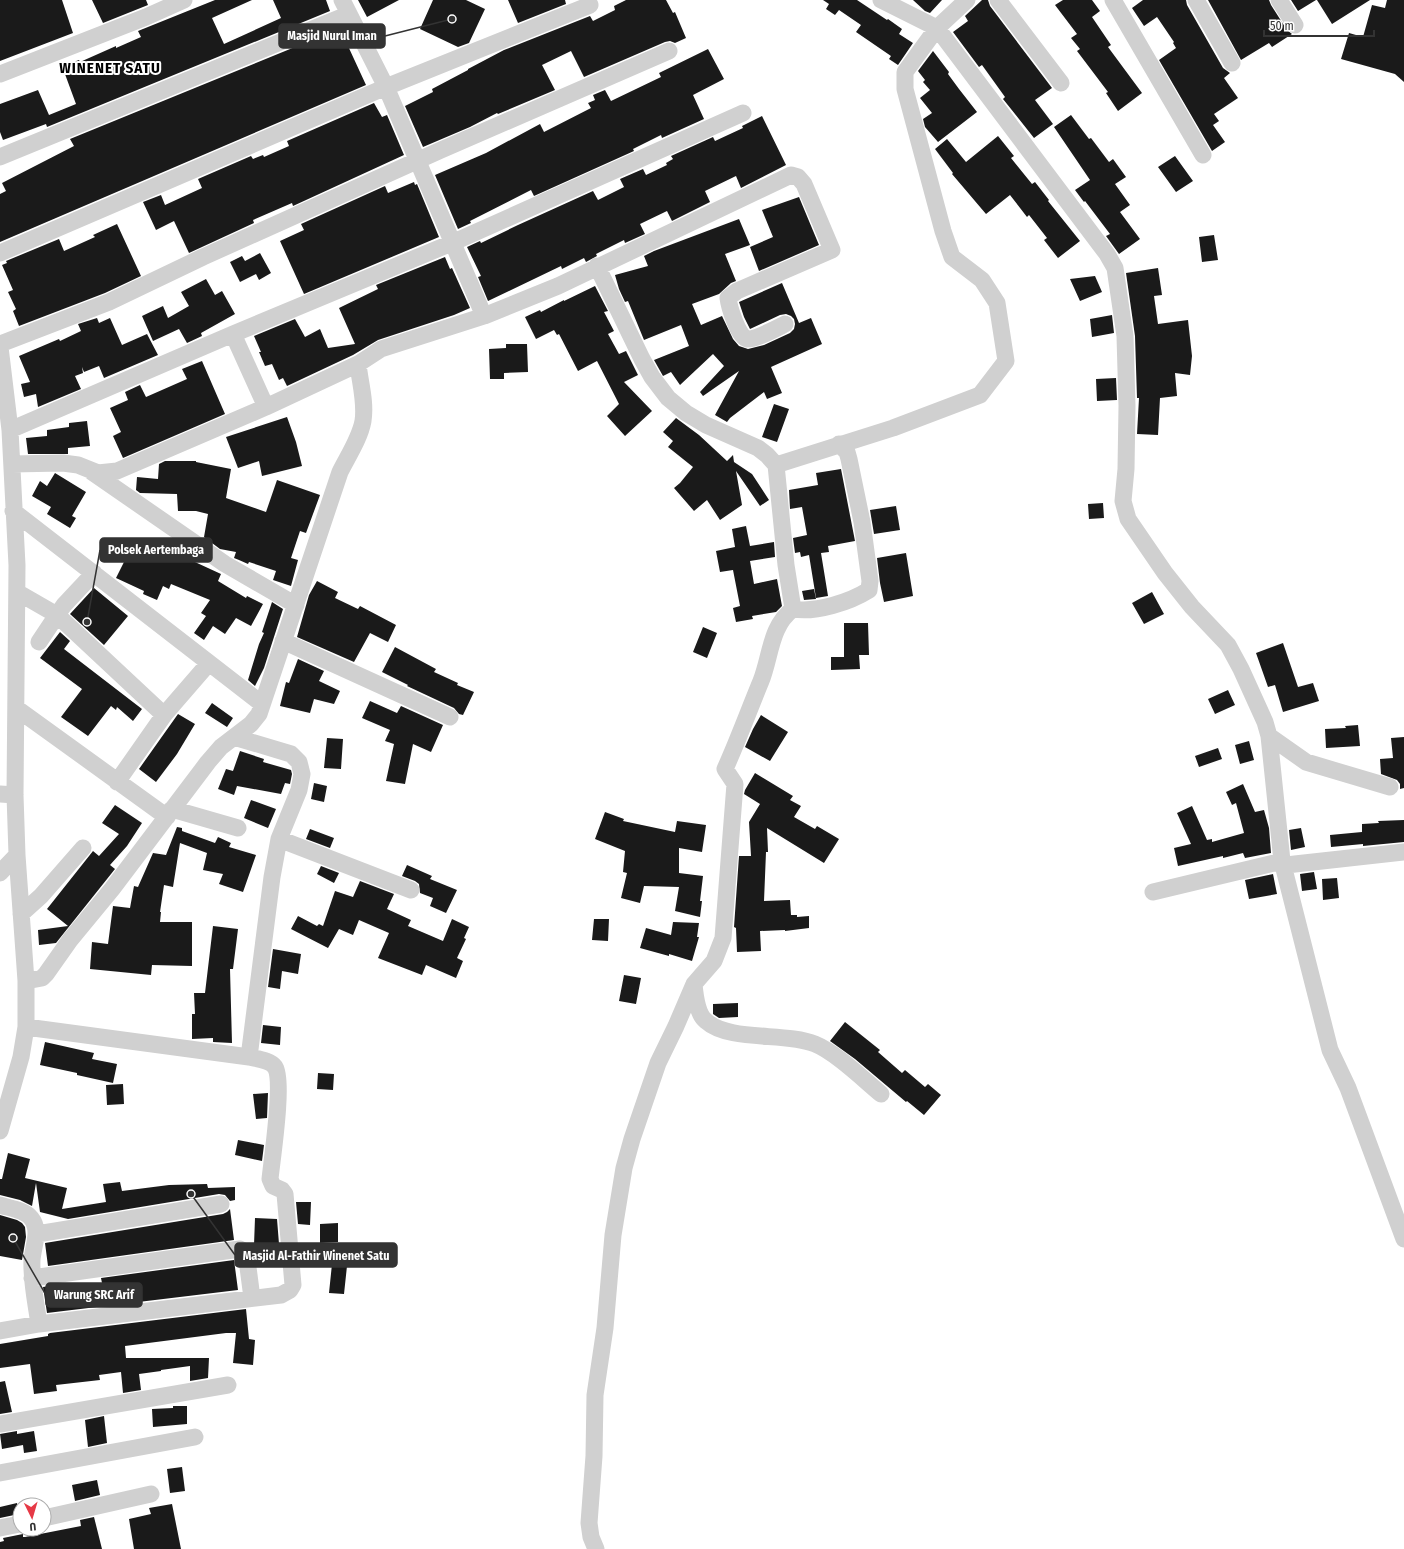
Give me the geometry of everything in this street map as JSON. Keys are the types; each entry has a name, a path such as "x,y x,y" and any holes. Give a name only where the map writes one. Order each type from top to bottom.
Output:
{"street":[{"path":"0,74 146,17 184,0"},
{"path":"881,0 937,28 1107,254 1115,268 1125,336 1128,406 1126,470 1123,501 1128,519 1165,573 1192,607 1228,645 1241,669 1265,722 1269,736 1282,861 1330,1050 1348,1088 1404,1239"},
{"path":"776,465 893,428 980,395 1006,361 997,303 982,280 952,257 941,224 905,89 905,72 937,28 967,0"},
{"path":"998,0 1062,83"},
{"path":"1196,0 1232,64"},
{"path":"1279,0 1295,25"},
{"path":"1115,1 1203,155"},
{"path":"0,253 386,87 590,5"},
{"path":"0,157 346,7 386,87 454,242 484,316"},
{"path":"0,344 109,302 203,257 418,160 669,51"},
{"path":"10,430 233,334 454,242 743,112"},
{"path":"12,464 63,463 78,465 98,473 117,471 266,407 358,364 381,349 484,316 558,286 597,266 681,228 791,175 798,177 804,184 832,250 737,291 728,298 730,307 743,337 748,339 756,337 785,324"},
{"path":"597,266 645,365 668,398 686,413 706,425 758,448 768,455 776,465 786,565 793,610"},
{"path":"233,334 266,407"},
{"path":"0,347 10,430 17,565 16,708 8,794 17,855 26,981 26,1027 21,1057 0,1131"},
{"path":"26,981 42,978 46,974 70,940 112,889 208,762 221,747 251,724 259,714 340,472 358,436 363,422 364,406 358,364"},
{"path":"596,1549 591,1537 589,1523 594,1456 595,1395 605,1328 613,1235 622,1183 632,1139 658,1063 694,984 714,961 723,938 735,784 725,769 737,743 762,679 775,631 784,616 793,610 811,610 860,596 869,590 870,581 862,522 853,478 847,452 839,444"},
{"path":"85,468 225,564 296,605"},
{"path":"14,511 262,704"},
{"path":"39,642 64,605 94,573"},
{"path":"17,592 57,614 164,715"},
{"path":"283,641 450,717"},
{"path":"117,782 164,715 209,663"},
{"path":"16,708 117,782 169,813 238,828"},
{"path":"1269,736 1306,762 1390,787"},
{"path":"234,737 291,754 299,762 302,774 299,790 279,839 272,877 249,1057"},
{"path":"279,839 411,890"},
{"path":"21,914 41,896 83,848"},
{"path":"1153,892 1282,861 1286,864 1295,864 1404,852"},
{"path":"0,873 17,855"},
{"path":"694,984 696,1001 705,1021 716,1028 741,1034 804,1040 816,1044 828,1051 881,1094"},
{"path":"0,1331 39,1324 281,1295 290,1290 293,1285 286,1194 282,1190 273,1186 270,1179 278,1106 276,1070 274,1066 270,1063 249,1057 26,1027"},
{"path":"37,1234 220,1204"},
{"path":"0,1205 25,1213 33,1220 37,1234 32,1259 32,1278 39,1324"},
{"path":"32,1278 240,1249 246,1252 252,1298"},
{"path":"0,1424 228,1385"},
{"path":"0,1473 195,1437"},
{"path":"52,1516 151,1494"},
{"path":"0,1528 12,1526"}],"building":[{"path":"0,0 62,0 73,33 0,61"},
{"path":"92,0 146,0 148,5 103,23"},
{"path":"215,0 252,0 212,18 224,44 281,18 273,0 326,0 330,11 47,127 46,124 3,140 0,132 0,104 38,90 49,115 76,104 62,66 79,60 80,62 116,46 116,48 141,37 138,31"},
{"path":"358,0 399,0 367,17"},
{"path":"433,0 466,0 485,9 469,43 458,47 420,29"},
{"path":"508,0 565,0 566,4 518,23"},
{"path":"626,0 666,0 673,13 675,12 686,38 675,43 670,41 665,42 584,77 571,51 542,65 555,90 498,114 497,113 470,127 423,147 405,106 433,92 432,89 504,50 590,16 593,21 615,10 614,6"},
{"path":"823,0 857,0 902,29 899,34 913,43 898,65 889,59 891,56 856,32 861,25 839,10 835,15 826,9 829,4"},
{"path":"913,0 942,0 930,13 925,11"},
{"path":"982,0 988,0 990,6 1052,88 1035,100 1053,124 1034,138 1003,99 1005,97 982,65 979,67 953,32 968,21 965,16"},
{"path":"1063,0 1092,0 1100,11 1092,17 1111,45 1108,47 1142,93 1118,111 1106,93 1108,92 1077,51 1080,49 1071,38 1077,34 1055,5"},
{"path":"1143,0 1186,0 1187,5 1223,68 1230,73 1224,78 1238,98 1214,114 1219,121 1213,125 1225,142 1212,151 1159,60 1176,48 1173,43 1174,42 1157,17 1144,26 1132,8"},
{"path":"1208,0 1269,0 1287,30 1292,34 1272,47 1269,43 1241,60"},
{"path":"1291,0 1316,0 1298,11"},
{"path":"1317,0 1370,0 1332,24"},
{"path":"1387,0 1404,0 1404,82 1395,74 1341,59 1349,33 1363,37 1372,5 1385,8"},
{"path":"339,29 366,85 0,242 0,194 6,191 2,183 74,146 70,139"},
{"path":"708,49 724,79 693,95 704,119 662,138 661,135 633,149 634,151 534,196 531,190 470,221 471,223 458,229 435,175 486,153 540,124 544,132 591,108 588,103 595,100 593,95 605,90 611,101 661,77 659,73"},
{"path":"933,51 949,72 948,74 977,112 938,142 925,127 923,119 932,113 920,98 930,90 923,82 925,80 918,71"},
{"path":"374,103 382,117 387,115 404,155 293,206 292,203 253,220 254,223 189,253 174,221 156,230 143,202 161,195 165,205 202,188 198,179 251,156 253,159 263,155 264,157 289,146 287,141"},
{"path":"1071,115 1109,162 1113,159 1126,177 1115,184 1130,205 1120,212 1140,239 1119,254 1106,236 1110,234 1075,190 1090,180 1054,127"},
{"path":"762,116 786,165 741,188 736,176 705,191 710,202 672,221 667,211 640,224 645,234 625,243 624,240 596,254 597,256 586,262 584,258 562,269 561,266 488,301 478,277 481,276 467,247 480,241 481,243 593,191 598,200 624,187 620,179 643,169 646,175 667,165 666,163 673,159 671,156 713,137 715,141 743,128 742,126"},
{"path":"998,136 1014,156 1011,158 1032,184 1035,182 1080,241 1058,258 1044,240 1047,238 1029,215 1027,217 1010,195 986,214 952,174 953,173 935,149 947,139 966,162"},
{"path":"1175,156 1193,181 1176,192 1158,167"},
{"path":"414,182 415,185 417,184 439,237 304,294 280,241 304,230 301,224 385,186 388,193"},
{"path":"799,197 819,245 759,271 750,247 773,237 762,210"},
{"path":"739,219 750,245 725,254 736,281 731,283 719,294 692,304 701,325 722,316 733,339 739,346 748,349 764,345 790,333 794,329 794,319 786,314 780,315 750,329 739,302 782,283 799,323 811,318 822,344 771,367 782,393 767,399 764,392 730,418 727,422 715,415 739,371 703,396 700,392 724,366 713,354 680,385 671,372 663,376 654,360 689,346 681,325 644,340 628,301 625,302 619,289 615,275 648,266 644,256 654,251"},
{"path":"117,224 141,276 105,293 19,326 13,311 16,309 8,292 13,290 2,265 7,263 6,261 59,239 64,251 95,237 93,235"},
{"path":"1214,235 1218,260 1202,262 1199,237"},
{"path":"260,253 271,273 259,280 256,274 240,282 230,262 242,256 245,261"},
{"path":"445,257 450,269 452,268 470,308 454,315 378,340 353,355 287,386 283,378 279,380 272,364 265,366 254,336 295,319 305,337 320,329 328,348 355,344 339,308 378,289 376,285"},
{"path":"1158,268 1162,295 1154,296 1158,324 1188,320 1192,356 1190,375 1175,373 1177,396 1160,398 1158,435 1137,434 1139,398 1137,398 1135,336 1126,273"},
{"path":"1095,276 1102,292 1080,301 1070,279"},
{"path":"206,279 215,295 222,291 235,314 201,333 202,336 187,343 179,329 153,341 142,316 163,306 168,318 189,306 181,292"},
{"path":"595,286 608,311 604,312 614,331 608,334 619,354 626,351 638,375 624,382 652,411 625,436 607,416 619,404 597,361 578,371 559,334 557,335 554,330 536,339 525,317 540,310 541,312"},
{"path":"1112,315 1114,333 1092,337 1090,319"},
{"path":"97,318 99,323 110,318 122,345 147,334 158,355 104,378 99,366 84,372 82,367 83,373 75,376 81,389 38,407 36,394 24,397 21,384 30,382 19,356 59,339 60,341 81,331 78,324"},
{"path":"506,344 527,344 528,372 504,373 504,379 490,379 489,349 506,348"},
{"path":"202,361 225,414 123,458 113,436 121,432 110,408 128,400 125,392 140,385 146,397 187,379 182,369"},
{"path":"1116,378 1117,400 1097,401 1096,379"},
{"path":"774,404 789,409 777,442 762,437"},
{"path":"287,417 296,442 302,466 262,476 259,461 238,468 226,437"},
{"path":"676,418 699,435 727,461 733,455 734,462 752,474 769,500 760,506 736,471 742,505 720,520 707,500 694,511 674,488 693,467 668,447 673,441 663,432"},
{"path":"87,421 90,446 68,448 68,454 28,454 26,438 47,436 47,430 69,427 69,423"},
{"path":"165,461 196,461 231,469 226,498 266,512 277,480 320,495 306,533 300,531 291,558 298,560 291,586 273,580 276,571 249,562 248,564 234,558 236,552 220,549 204,537 208,514 196,511 178,511 177,494 140,493 136,490 137,477 158,479 159,464"},
{"path":"841,469 855,541 828,546 829,552 821,553 828,596 816,598 809,555 801,557 800,552 795,553 793,538 807,535 802,507 790,509 789,490 818,485 816,473"},
{"path":"55,473 86,492 72,516 76,518 70,528 47,514 51,507 32,496 40,481 47,486"},
{"path":"1103,503 1104,518 1089,519 1088,504"},
{"path":"896,506 900,530 874,534 870,510"},
{"path":"746,526 750,546 774,542 775,557 750,561 754,584 777,579 782,606 776,612 752,616 753,619 736,622 733,608 740,606 733,570 720,572 716,551 735,547 732,529"},
{"path":"158,545 221,574 218,581 246,598 247,596 263,604 251,626 236,618 225,634 213,626 204,640 194,633 206,616 201,613 210,600 171,584 169,589 163,586 157,600 143,594 144,591 116,578 132,546 153,556"},
{"path":"906,553 913,596 884,602 877,558"},
{"path":"317,581 338,592 335,598 358,609 360,606 396,625 388,642 370,633 354,662 297,637 309,595"},
{"path":"94,588 128,616 104,645 70,614"},
{"path":"814,589 816,599 804,600 802,591"},
{"path":"1152,592 1164,614 1144,624 1132,603"},
{"path":"272,602 283,609 264,668 255,686 248,680 264,633 262,632"},
{"path":"844,623 868,623 869,655 859,655 860,669 831,670 831,657 844,657"},
{"path":"703,627 717,633 707,658 693,652"},
{"path":"60,632 70,641 64,649 142,709 133,721 117,707 116,710 111,706 88,736 61,717 82,689 40,658"},
{"path":"1283,643 1298,687 1313,683 1319,701 1283,712 1275,685 1268,687 1256,653"},
{"path":"395,647 436,669 434,672 458,683 457,685 474,692 463,715 459,714 454,708 407,686 408,685 382,672"},
{"path":"298,659 324,671 319,681 340,691 334,704 314,699 310,713 280,706 286,682 289,683"},
{"path":"1228,690 1235,705 1215,714 1208,699"},
{"path":"370,701 397,713 401,706 443,725 431,752 413,744 405,784 386,781 394,744 385,741 390,730 362,718"},
{"path":"212,703 233,718 227,727 205,713"},
{"path":"178,714 195,724 177,754 156,782 139,769"},
{"path":"761,715 788,732 770,761 745,747"},
{"path":"1358,725 1360,746 1326,748 1325,729 1346,728 1345,726"},
{"path":"1404,737 1404,788 1400,789 1400,784 1397,780 1381,774 1380,759 1393,758 1391,738"},
{"path":"327,738 343,739 341,769 324,768"},
{"path":"1249,741 1254,760 1240,764 1235,745"},
{"path":"1218,748 1222,759 1199,767 1195,756"},
{"path":"240,751 264,759 263,762 291,770 292,774 290,784 285,783 281,794 237,786 234,795 218,789 226,769 233,771"},
{"path":"755,773 793,796 790,800 801,806 794,817 815,829 817,826 839,839 824,863 767,828 768,852 766,852 764,901 790,900 791,915 797,915 797,917 809,916 809,928 785,931 760,931 761,951 737,952 736,928 734,927 739,856 751,856 749,822 760,804 744,794"},
{"path":"314,783 327,786 324,802 311,799"},
{"path":"1243,784 1255,812 1264,810 1269,828 1271,853 1245,858 1243,853 1178,866 1174,848 1191,844 1177,813 1192,806 1207,840 1212,839 1212,842 1244,833 1236,803 1232,805 1226,792"},
{"path":"251,800 276,809 268,828 244,818"},
{"path":"115,805 142,823 127,846 110,865 115,869 56,943 39,945 38,930 68,926 47,909 93,851 99,856 119,834 102,823"},
{"path":"605,812 624,819 623,821 675,832 677,821 706,825 702,852 679,848 679,873 703,876 700,917 675,911 679,887 644,886 640,903 621,898 627,873 623,872 625,851 595,839"},
{"path":"1404,820 1404,842 1331,847 1330,835 1362,832 1362,824 1379,823 1378,821"},
{"path":"177,827 182,828 182,831 215,843 218,837 231,843 229,847 256,855 243,892 219,884 223,874 203,870 207,853 180,843 173,887 164,885 160,922 192,922 192,966 152,965 151,975 90,969 92,942 108,944 113,906 130,908 134,886 138,887 153,853 166,855"},
{"path":"1301,828 1305,847 1291,850 1289,830"},
{"path":"310,829 334,838 330,848 306,839"},
{"path":"407,865 432,876 430,879 457,890 446,913 430,906 433,898 420,893 419,884 415,881 402,876"},
{"path":"321,866 339,873 334,883 317,874"},
{"path":"1314,872 1317,889 1302,891 1300,874"},
{"path":"1273,874 1277,894 1249,899 1245,880"},
{"path":"1337,878 1339,898 1323,900 1322,879"},
{"path":"360,881 394,894 387,909 411,920 408,926 443,941 452,919 469,927 464,938 466,939 457,958 463,961 456,978 426,965 422,975 378,958 389,933 359,920 353,935 339,929 328,948 291,929 298,916 317,926 319,924 323,926 335,891 353,897"},
{"path":"594,919 609,919 608,941 592,940"},
{"path":"673,922 699,923 697,937 699,937 692,961 669,954 669,956 640,948 646,928 671,935"},
{"path":"213,926 238,929 233,969 230,969 232,1043 213,1042 213,1038 192,1039 192,1014 195,1014 194,993 205,993"},
{"path":"273,949 301,954 298,974 282,971 280,989 268,987"},
{"path":"624,975 641,978 636,1004 619,1001"},
{"path":"738,1003 738,1017 719,1018 713,1014 713,1004"},
{"path":"845,1022 880,1050 878,1052 902,1073 905,1070 925,1087 928,1084 941,1095 924,1115 907,1101 906,1102 855,1059 830,1041"},
{"path":"263,1025 281,1027 280,1045 261,1043"},
{"path":"45,1042 94,1053 92,1059 117,1064 113,1083 40,1065"},
{"path":"318,1073 334,1074 333,1090 317,1089"},
{"path":"123,1084 124,1104 107,1105 106,1085"},
{"path":"268,1093 267,1118 256,1119 253,1094"},
{"path":"238,1140 264,1145 262,1161 235,1155"},
{"path":"8,1153 30,1159 25,1178 67,1188 62,1209 106,1202 103,1184 120,1182 122,1191 169,1185 207,1184 208,1188 235,1187 235,1200 230,1201 225,1195 219,1194 68,1219 40,1212 36,1183 32,1206 20,1200 0,1195 0,1179 2,1179"},
{"path":"296,1202 311,1202 310,1225 298,1224"},
{"path":"230,1209 234,1240 48,1266 45,1243 223,1214"},
{"path":"0,1215 17,1220 25,1227 26,1237 22,1260 0,1256"},
{"path":"255,1218 277,1219 279,1244 254,1245"},
{"path":"338,1223 338,1242 320,1243 320,1224"},
{"path":"234,1260 238,1290 47,1313 43,1287 72,1283 74,1297 104,1293 101,1278"},
{"path":"332,1264 347,1266 344,1294 329,1293"},
{"path":"246,1309 249,1339 255,1340 253,1365 233,1363 236,1333 125,1346 126,1358 209,1358 208,1378 190,1381 190,1366 161,1370 139,1374 141,1390 123,1393 121,1372 99,1375 100,1380 56,1385 57,1391 34,1394 30,1364 0,1368 0,1344 48,1336 50,1333"},
{"path":"5,1381 12,1412 0,1414 0,1382"},
{"path":"173,1406 187,1406 187,1424 153,1427 152,1409 173,1408"},
{"path":"104,1416 107,1443 88,1447 85,1420"},
{"path":"17,1431 17,1434 34,1431 37,1451 24,1453 23,1445 2,1449 0,1434"},
{"path":"182,1467 185,1491 170,1493 167,1469"},
{"path":"97,1480 100,1495 75,1501 72,1485"},
{"path":"12,1504 12,1515 0,1518 0,1507"},
{"path":"172,1504 181,1549 134,1549 129,1519 151,1514 149,1508"},
{"path":"94,1517 102,1549 0,1549 0,1542 4,1541 3,1538 12,1536 52,1537 52,1532 81,1526 80,1520"}],"place":[{"name":"Masjid Nurul Iman","path":"452,19"},
{"name":"Polsek Aertembaga","path":"87,622"},
{"name":"Masjid Al-Fathir Winenet Satu","path":"191,1194"},
{"name":"Warung SRC Arif","path":"13,1238"}],"district":[{"name":"WINENET SATU","path":"110,68"}]}
